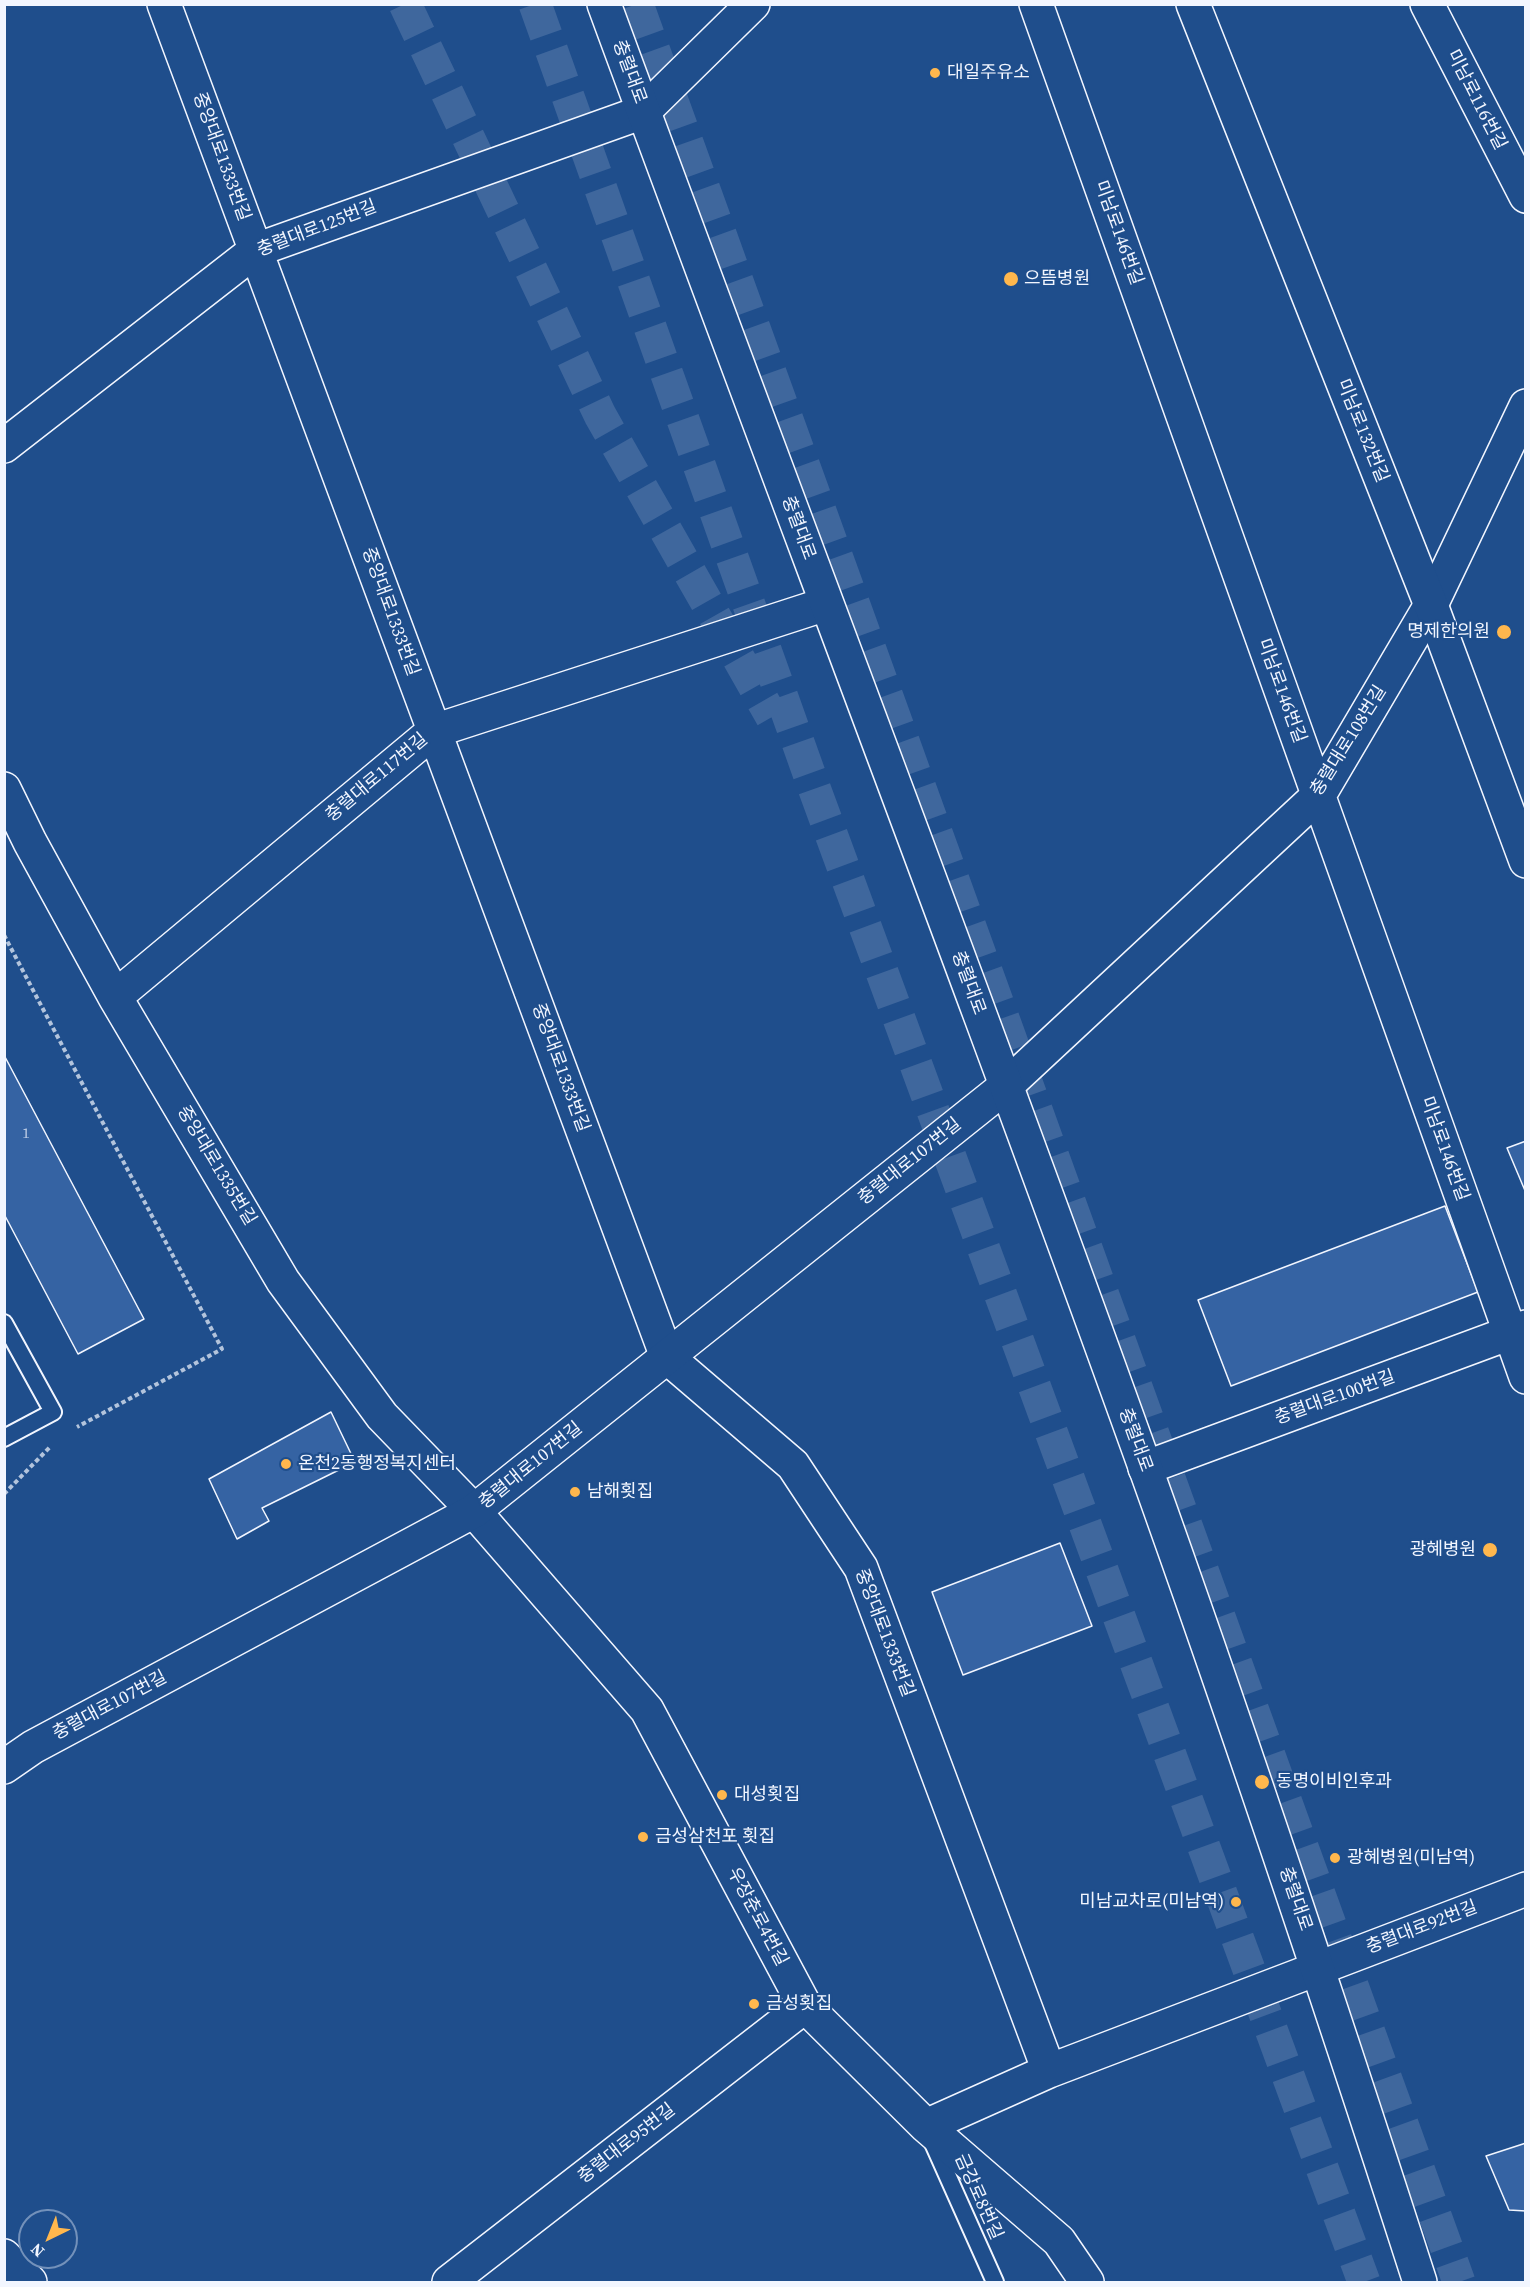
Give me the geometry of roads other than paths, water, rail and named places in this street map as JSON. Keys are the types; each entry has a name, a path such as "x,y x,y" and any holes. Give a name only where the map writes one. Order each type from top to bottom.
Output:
{"street":[{"name":"중앙대로1333번길","path":"164,4 667,1357 793,1465 861,1568 1049,2071"},
{"name":"충렬대로","path":"604,4 1006,1086 1145,1468 1318,1967 1420,2283"},
{"path":"643,112 753,4"},
{"name":"미남로146번길","path":"1036,4 1318,795 1518,1330 1526,1377"},
{"name":"미남로132번길","path":"1192,4 1431,605 1526,861"},
{"name":"미남로116번길","path":"1427,4 1526,196"},
{"name":"충렬대로125번길","path":"4,446 256,250 643,112"},
{"name":"충렬대로108번길","path":"1006,1086 1318,795 1431,605 1526,406"},
{"name":"충렬대로117번길","path":"115,997 434,730 826,604"},
{"name":"중앙대로1335번길","path":"4,789 30,842 115,997 283,1281 382,1416 474,1511"},
{"name":"충렬대로107번길","path":"4,1767 33,1746 474,1511 1006,1086"},
{"name":"충렬대로100번길","path":"1145,1468 1518,1330"},
{"name":"우장춘로4번길","path":"474,1511 647,1710 805,2006 926,2126 1059,2241 1087,2283"},
{"name":"충렬대로92번길","path":"1318,1967 1526,1889"},
{"path":"926,2126 1049,2071 1318,1967"},
{"name":"충렬대로95번길","path":"449,2283 805,2006"},
{"path":"4,2256 30,2283"}],"lane":[{"path":"4,1323 53,1412 4,1438"},
{"name":"금강로8번길","path":"926,2126 995,2283"}],"tunnel":[{"path":"405,4 600,415 772,717"},
{"path":"535,4 816,793 1364,2282"},
{"path":"637,4 1459,2282"}],"place":[{"name":"대일주유소","path":"935,73"},
{"name":"으뜸병원","path":"1011,279"},
{"name":"명제한의원","path":"1504,632"},
{"name":"온천2동행정복지센터","path":"286,1464"},
{"name":"남해횟집","path":"575,1492"},
{"name":"광혜병원","path":"1490,1550"},
{"name":"동명이비인후과","path":"1262,1782"},
{"name":"대성횟집","path":"722,1795"},
{"name":"금성삼천포 횟집","path":"643,1837"},
{"name":"광혜병원(미남역)","path":"1335,1858"},
{"name":"미남교차로(미남역)","path":"1236,1902"},
{"name":"금성횟집","path":"754,2004"}]}
